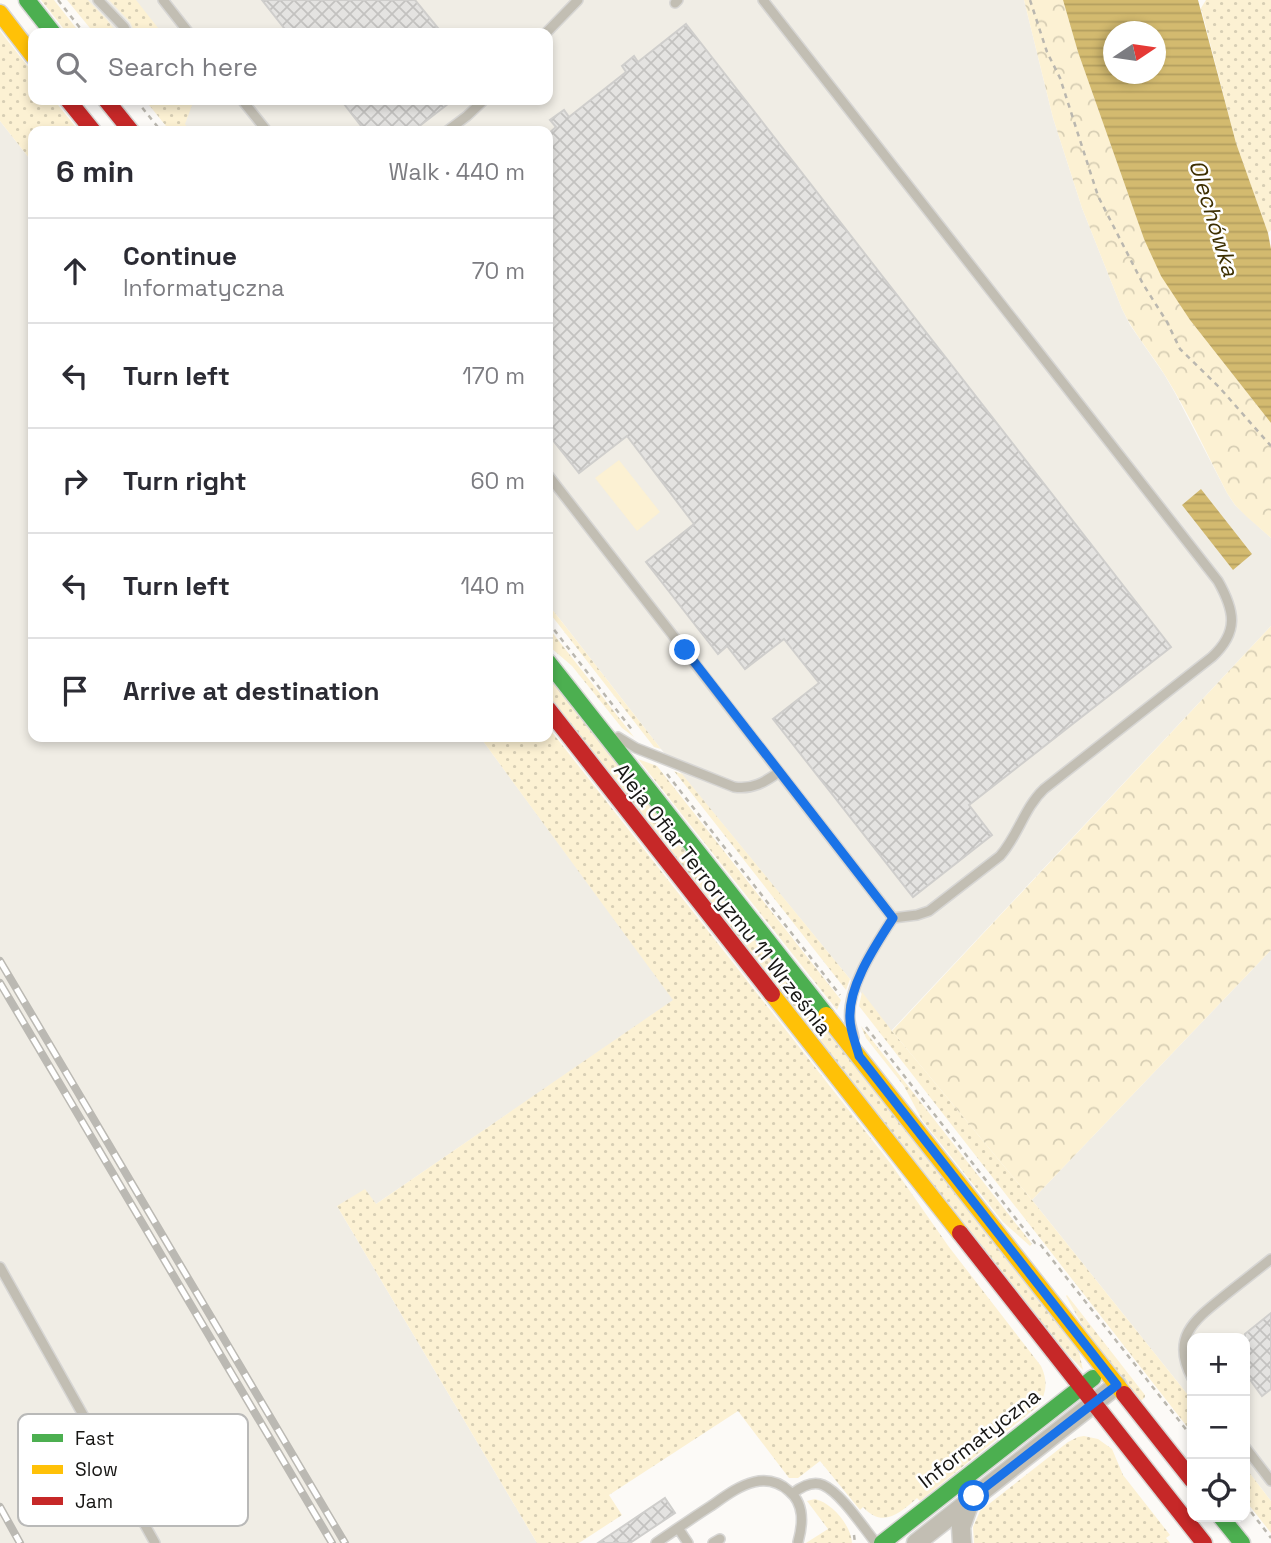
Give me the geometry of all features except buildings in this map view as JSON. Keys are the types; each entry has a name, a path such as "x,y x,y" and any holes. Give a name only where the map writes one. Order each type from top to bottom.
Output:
{"street":[{"path":"27,0 49,28"},
{"path":"0,13 28,49"},
{"path":"72,105 89,126"},
{"path":"110,105 128,126"},
{"name":"Aleja Ofiar Terroryzmu 11 Września","path":"553,668 1187,1474"},
{"name":"Aleja Ofiar Terroryzmu 11 Września","path":"553,715 1204,1543"},
{"name":"Informatyczna","path":"882,1543 1105,1369"},
{"name":"Informatyczna","path":"916,1543 1117,1385"},
{"path":"961,1543 961,1527 971,1499"},
{"path":"1225,1522 1241,1543"}],"lane":[{"path":"98,0 124,28"},
{"path":"163,0 185,28"},
{"path":"551,28 578,0"},
{"path":"763,0 1218,581 1230,606 1232,620 1229,635 1212,657 1033,799 1009,846 1000,856 929,911 893,918"},
{"path":"121,105 130,126"},
{"path":"246,105 263,126"},
{"path":"454,126 479,105"},
{"path":"553,481 893,918"},
{"path":"597,724 636,748 734,787 745,789 758,785 779,772"},
{"path":"859,1056 849,1019 856,986 874,948 893,918"},
{"path":"1187,1333 1201,1315 1271,1259"},
{"path":"0,1267 83,1414"},
{"path":"1187,1334 1183,1352 1187,1368"},
{"path":"1250,1454 1271,1481"},
{"path":"656,1543 736,1489 765,1481 781,1484 793,1493 800,1508 803,1525 798,1542"},
{"path":"793,1493 804,1485 821,1484 836,1494 876,1543"},
{"path":"145,1526 155,1543"},
{"path":"678,1528 688,1543"}],"path":[{"path":"58,0 80,28"},
{"path":"1030,0 1047,51 1060,78 1098,196 1143,284 1180,349 1219,387 1271,446"},
{"path":"140,105 157,126"},
{"path":"553,628 634,732"},
{"path":"668,775 1035,1243 1040,1244 1187,1431"},
{"path":"1250,1511 1271,1538"}],"shaded area":[{"path":"77,0 1024,0 1053,118 1082,208 1122,309 1175,393 1227,493 1235,505 1271,538 1271,626 891,1031 661,749 553,610 553,126 171,126 155,105 553,105 553,28 99,28"},
{"path":"0,121 28,157 28,742 484,742 674,1000 376,1204 337,1206 537,1543 0,1543"},
{"path":"1271,950 1271,1501 1250,1474 1250,1333 1187,1333 1187,1394 1032,1200"}],"green space":[{"path":"41,0 54,0 76,28 63,28"},
{"path":"67,0 88,0 113,28 90,28"},
{"path":"109,0 136,0 158,28 133,28"},
{"path":"1024,0 1063,0 1078,52 1144,239 1190,320 1271,423 1271,538 1235,505 1227,493 1161,368 1122,309 1082,208 1053,118"},
{"path":"1206,0 1271,0 1271,230 1268,233 1236,143 1201,8"},
{"path":"0,31 28,67 28,105 58,105 75,126 28,126 28,157 0,121"},
{"path":"149,105 192,105 186,126 166,126"},
{"path":"619,460 660,512 637,531 595,478"},
{"path":"553,610 661,749 654,747 553,617"},
{"path":"1271,626 1271,950 1032,1200 892,1031"},
{"path":"553,633 634,737 622,728 572,666 553,650"},
{"path":"553,681 1079,1352 1083,1370 1059,1345 553,701"},
{"path":"553,733 891,1164 949,1247 1041,1366 1046,1387 1038,1406 920,1501 917,1498 898,1513 884,1518 870,1514 863,1507 860,1510 820,1461 798,1478 789,1478 738,1411 609,1495 622,1515 579,1543 537,1543 337,1206 365,1189 376,1204 673,1000 484,742 553,742"},
{"path":"638,759 657,766 841,1000 837,1010"},
{"path":"674,771 682,774 850,979 846,990"},
{"path":"862,992 1187,1394 1187,1427 859,1006"},
{"path":"861,1026 1032,1244 1030,1246 1003,1222 922,1120 904,1086 866,1038"},
{"path":"1067,1295 1145,1395 1141,1401 1086,1332"},
{"path":"1084,1436 1098,1439 1112,1449 1123,1475 1170,1535 1166,1538 1170,1543 974,1543 973,1527 980,1511 1068,1442"},
{"path":"1250,1474 1271,1501 1271,1533 1250,1506"},
{"path":"815,1499 828,1505 840,1516 852,1543 806,1543 828,1529 807,1501"}],"water":[{"name":"Olechówka","path":"1063,0 1198,0 1236,143 1268,233 1271,249 1271,423 1190,320 1161,276 1144,239 1078,52"},
{"path":"1201,489 1252,554 1233,570 1182,505"}],"railway":[{"path":"0,961 345,1543"},
{"path":"0,983 332,1543"},
{"path":"0,1507 20,1543"}],"traffic: fast":[{"path":"27,0 49,28"},
{"path":"553,668 826,1015"},
{"path":"882,1543 1093,1378"},
{"path":"1225,1522 1242,1543"}],"traffic: slow":[{"path":"0,13 28,49"},
{"path":"772,994 960,1233"},
{"path":"826,1015 1124,1394"}],"traffic: jam":[{"path":"72,105 89,126"},
{"path":"110,105 127,126"},
{"path":"553,715 772,994"},
{"path":"960,1233 1204,1543"},
{"path":"1124,1394 1187,1474"}],"route":[{"path":"685,650 893,918 874,948 852,998 849,1019 859,1056 1117,1385 974,1496"}]}
